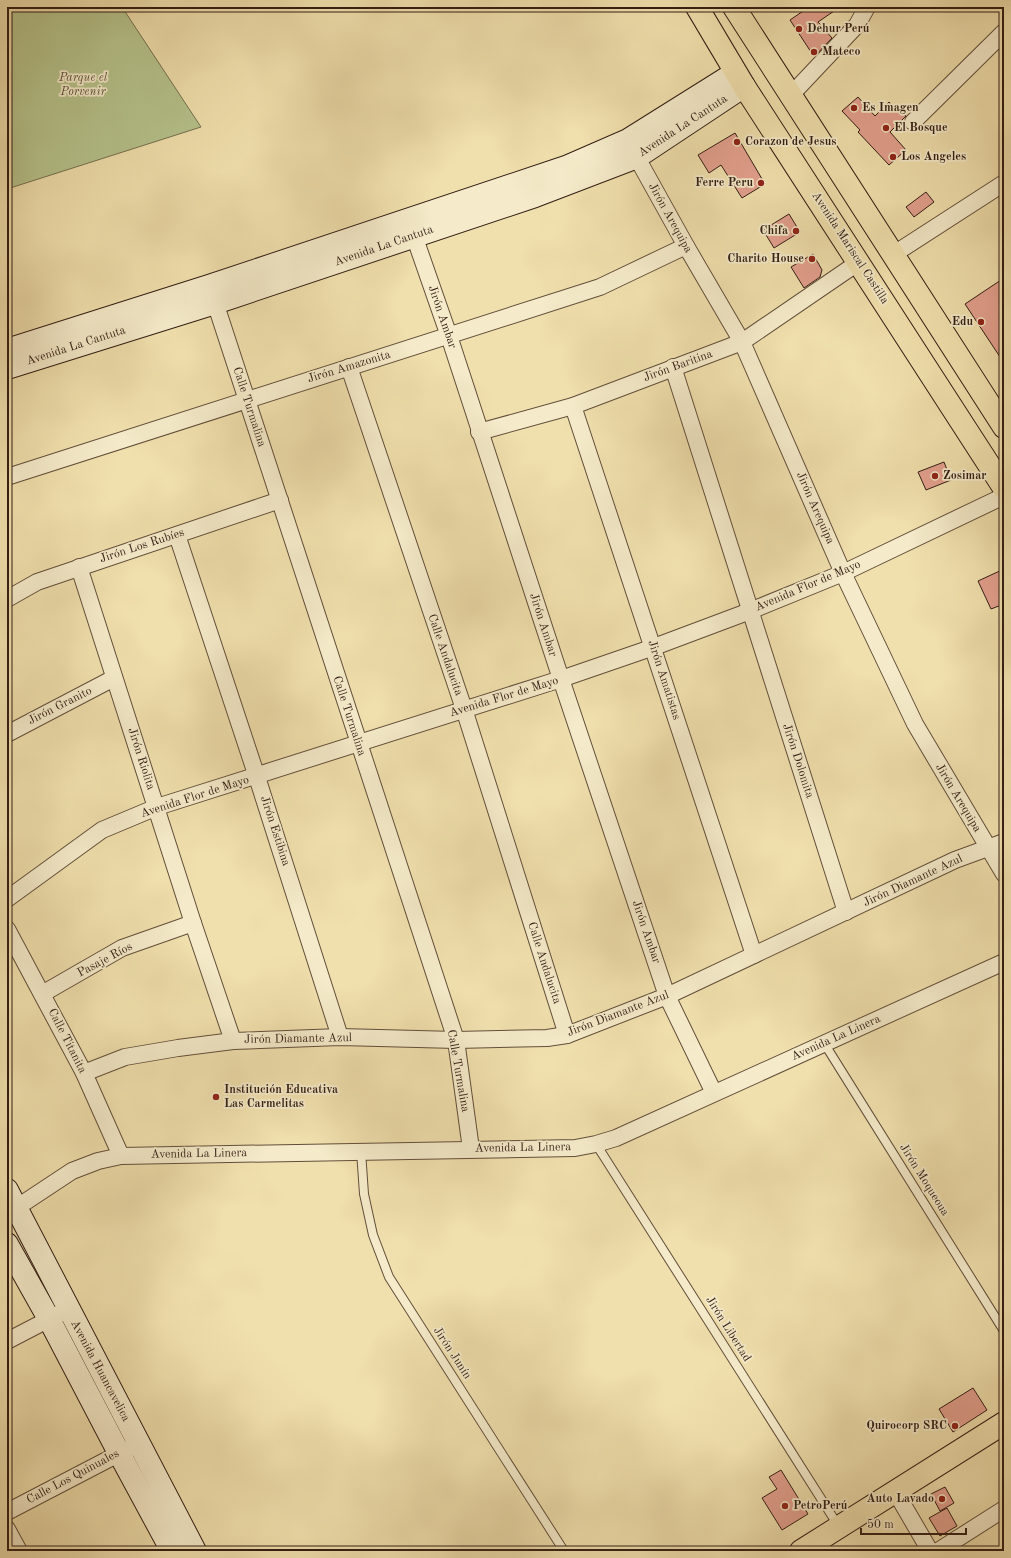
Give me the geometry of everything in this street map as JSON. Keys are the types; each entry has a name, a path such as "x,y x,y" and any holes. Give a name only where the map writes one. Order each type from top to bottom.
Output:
{"highway":[{"name":"Avenida Mariscal Castilla","path":"697,7 740,80 1004,488"},
{"path":"734,7 1004,427"},
{"path":"801,1551 1004,1423"}],"main road":[{"name":"Avenida La Cantuta","path":"7,368 212,294 411,227 535,196 632,149 740,80"},
{"name":"Avenida La Cantuta","path":"7,350 212,294"},
{"name":"Avenida Huancavelica","path":"10,1204 68,1309 139,1444 176,1547"},
{"name":"Avenida Huancavelica","path":"7,1244 49,1319 118,1453 176,1547"}],"street":[{"path":"790,96 857,25 867,7"},
{"path":"913,122 1004,32"},
{"name":"Jirón Arequipa","path":"632,149 742,342 843,573 914,724 1004,874"},
{"path":"894,254 1004,183"},
{"name":"Jirón Ambar","path":"411,227 449,336 479,432 668,996 714,1093"},
{"name":"Jirón Amazonita","path":"7,477 600,287 686,246"},
{"name":"Jirón Baritina","path":"479,432 573,406 742,342 859,262"},
{"name":"Calle Turmalina","path":"212,294 456,1040 471,1149"},
{"name":"Calle Andalucita","path":"349,367 464,709 567,1035"},
{"name":"Jirón Dolomita","path":"673,367 846,912"},
{"name":"Jirón Amatistas","path":"573,406 654,647 754,955"},
{"name":"Avenida Flor de Mayo","path":"7,898 102,830 157,808 561,679 654,647 750,611 843,573 1004,496"},
{"name":"Jirón Los Rubíes","path":"7,600 37,582 280,500"},
{"name":"Jirón Estibina","path":"177,534 257,777 340,1038"},
{"name":"Jirón Riolita","path":"79,567 193,923 233,1041"},
{"name":"Jirón Granito","path":"7,734 114,678"},
{"name":"Jirón Diamante Azul","path":"84,1073 125,1057 233,1041 340,1038 456,1040 548,1038 567,1035 668,996 955,860 1004,842"},
{"name":"Pasaje Ríos","path":"42,994 122,948 193,923"},
{"name":"Calle Titanita","path":"7,930 84,1073 121,1156"},
{"name":"Avenida La Linera","path":"10,1204 72,1171 98,1160 121,1156 576,1148 596,1144 616,1138 1004,962"},
{"path":"7,1341 68,1309"},
{"name":"Calle Los Quinuales","path":"7,1512 118,1453 139,1444"},
{"path":"896,1491 930,1551"},
{"path":"938,1551 1004,1509"},
{"path":"7,1529 19,1551"}],"lane":[{"name":"Jirón Moqueoua","path":"824,1043 1004,1331"},
{"name":"Jirón Libertad","path":"596,1144 839,1527"},
{"name":"Jirón Junín","path":"361,1151 364,1194 373,1235 389,1277 564,1551"}],"green space":[{"name":"Parque el Porvenir","path":"7,7 122,7 201,127 7,189"}],"building":[{"path":"809,7 840,7 818,22 832,38 815,56 790,20"},
{"path":"858,97 875,116 889,102 896,110 898,108 906,116 890,132 906,150 889,165 858,132 860,130 842,111"},
{"path":"735,133 765,184 742,198 721,165 709,173 698,155"},
{"path":"926,192 934,202 914,217 906,207"},
{"path":"789,214 800,232 774,248 763,230"},
{"path":"813,254 822,270 820,277 804,288 791,267"},
{"path":"1004,278 1004,363 965,304"},
{"name":"Zosimar","path":"944,462 951,480 926,490 918,472"},
{"path":"1004,569 1004,604 991,609 978,581"},
{"path":"973,1388 987,1410 953,1432 939,1409"},
{"name":"PetroPerú","path":"781,1470 808,1514 782,1530 762,1498 777,1489 769,1477"},
{"name":"Auto Lavado","path":"945,1487 954,1503 940,1511 931,1494"},
{"path":"947,1508 957,1526 940,1536 929,1518"}],"place":[{"name":"Dehur Perú","path":"799,29"},
{"name":"Mateco","path":"814,52"},
{"name":"Es Imagen","path":"854,108"},
{"name":"El Bosque","path":"886,128"},
{"name":"Corazon de Jesus","path":"737,142"},
{"name":"Los Angeles","path":"893,157"},
{"name":"Ferre Peru","path":"761,183"},
{"name":"Chifa","path":"796,231"},
{"name":"Charito House","path":"812,259"},
{"name":"Edu","path":"981,322"},
{"name":"Zosimar","path":"935,476"},
{"name":"Institución Educativa Las Carmelitas","path":"216,1097"},
{"name":"Quirocorp SRC","path":"955,1426"},
{"name":"Auto Lavado","path":"942,1499"},
{"name":"PetroPerú","path":"785,1506"}]}
